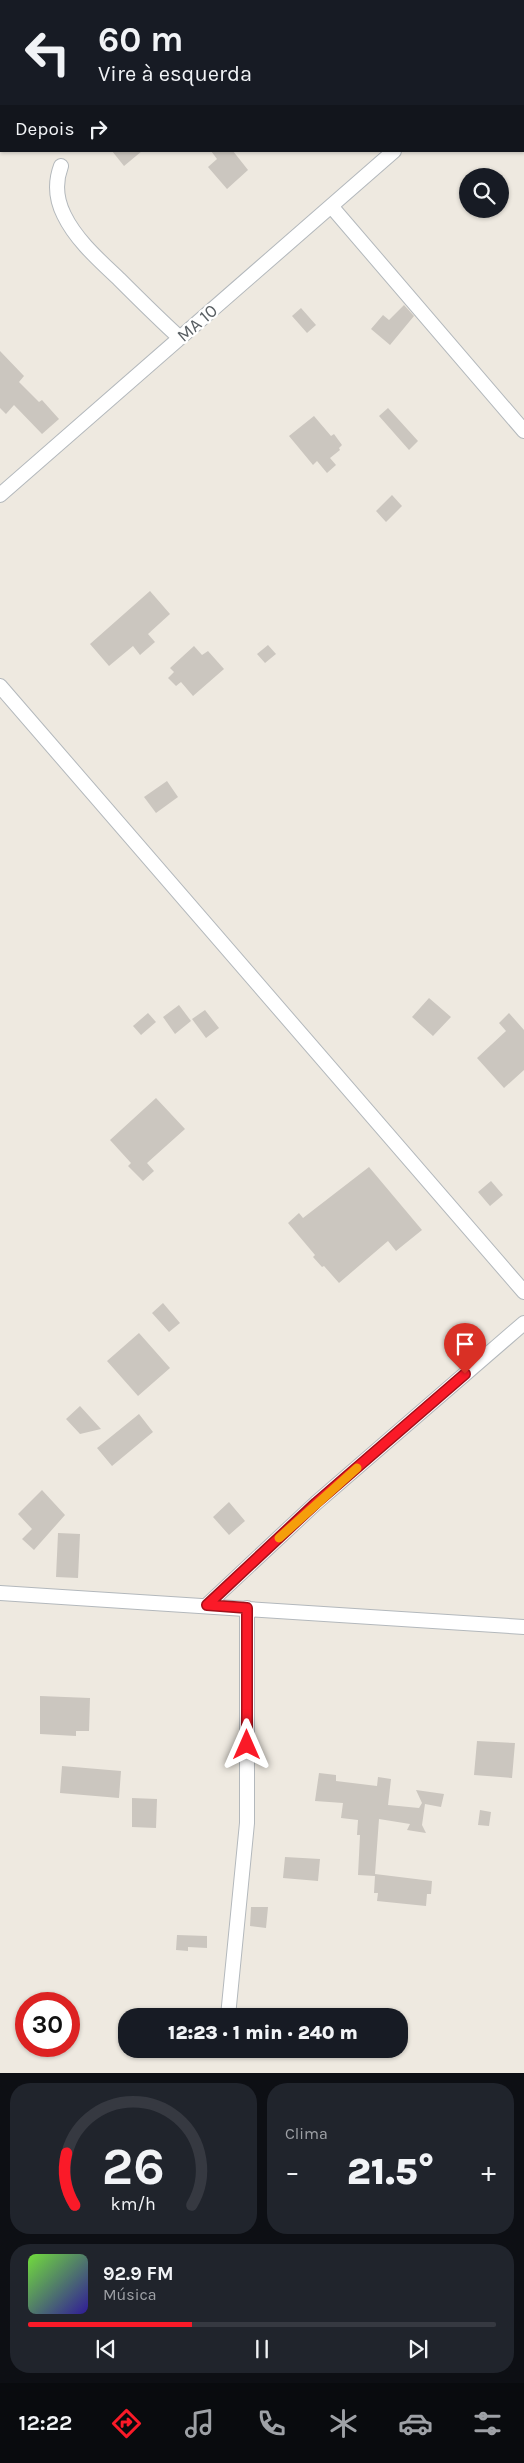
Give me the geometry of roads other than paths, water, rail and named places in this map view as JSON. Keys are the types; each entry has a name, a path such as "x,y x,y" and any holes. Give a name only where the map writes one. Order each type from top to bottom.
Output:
{"street":[{"name":"MA 10","path":"0,495 393,152"},
{"path":"61,166 57,177 58,197 63,213 72,229 98,259 180,338"},
{"path":"331,206 524,431"},
{"path":"0,686 524,1292"},
{"path":"207,1605 316,1503 524,1322"},
{"path":"0,1593 524,1627"},
{"path":"229,2008 247,1823 247,1608"}]}
